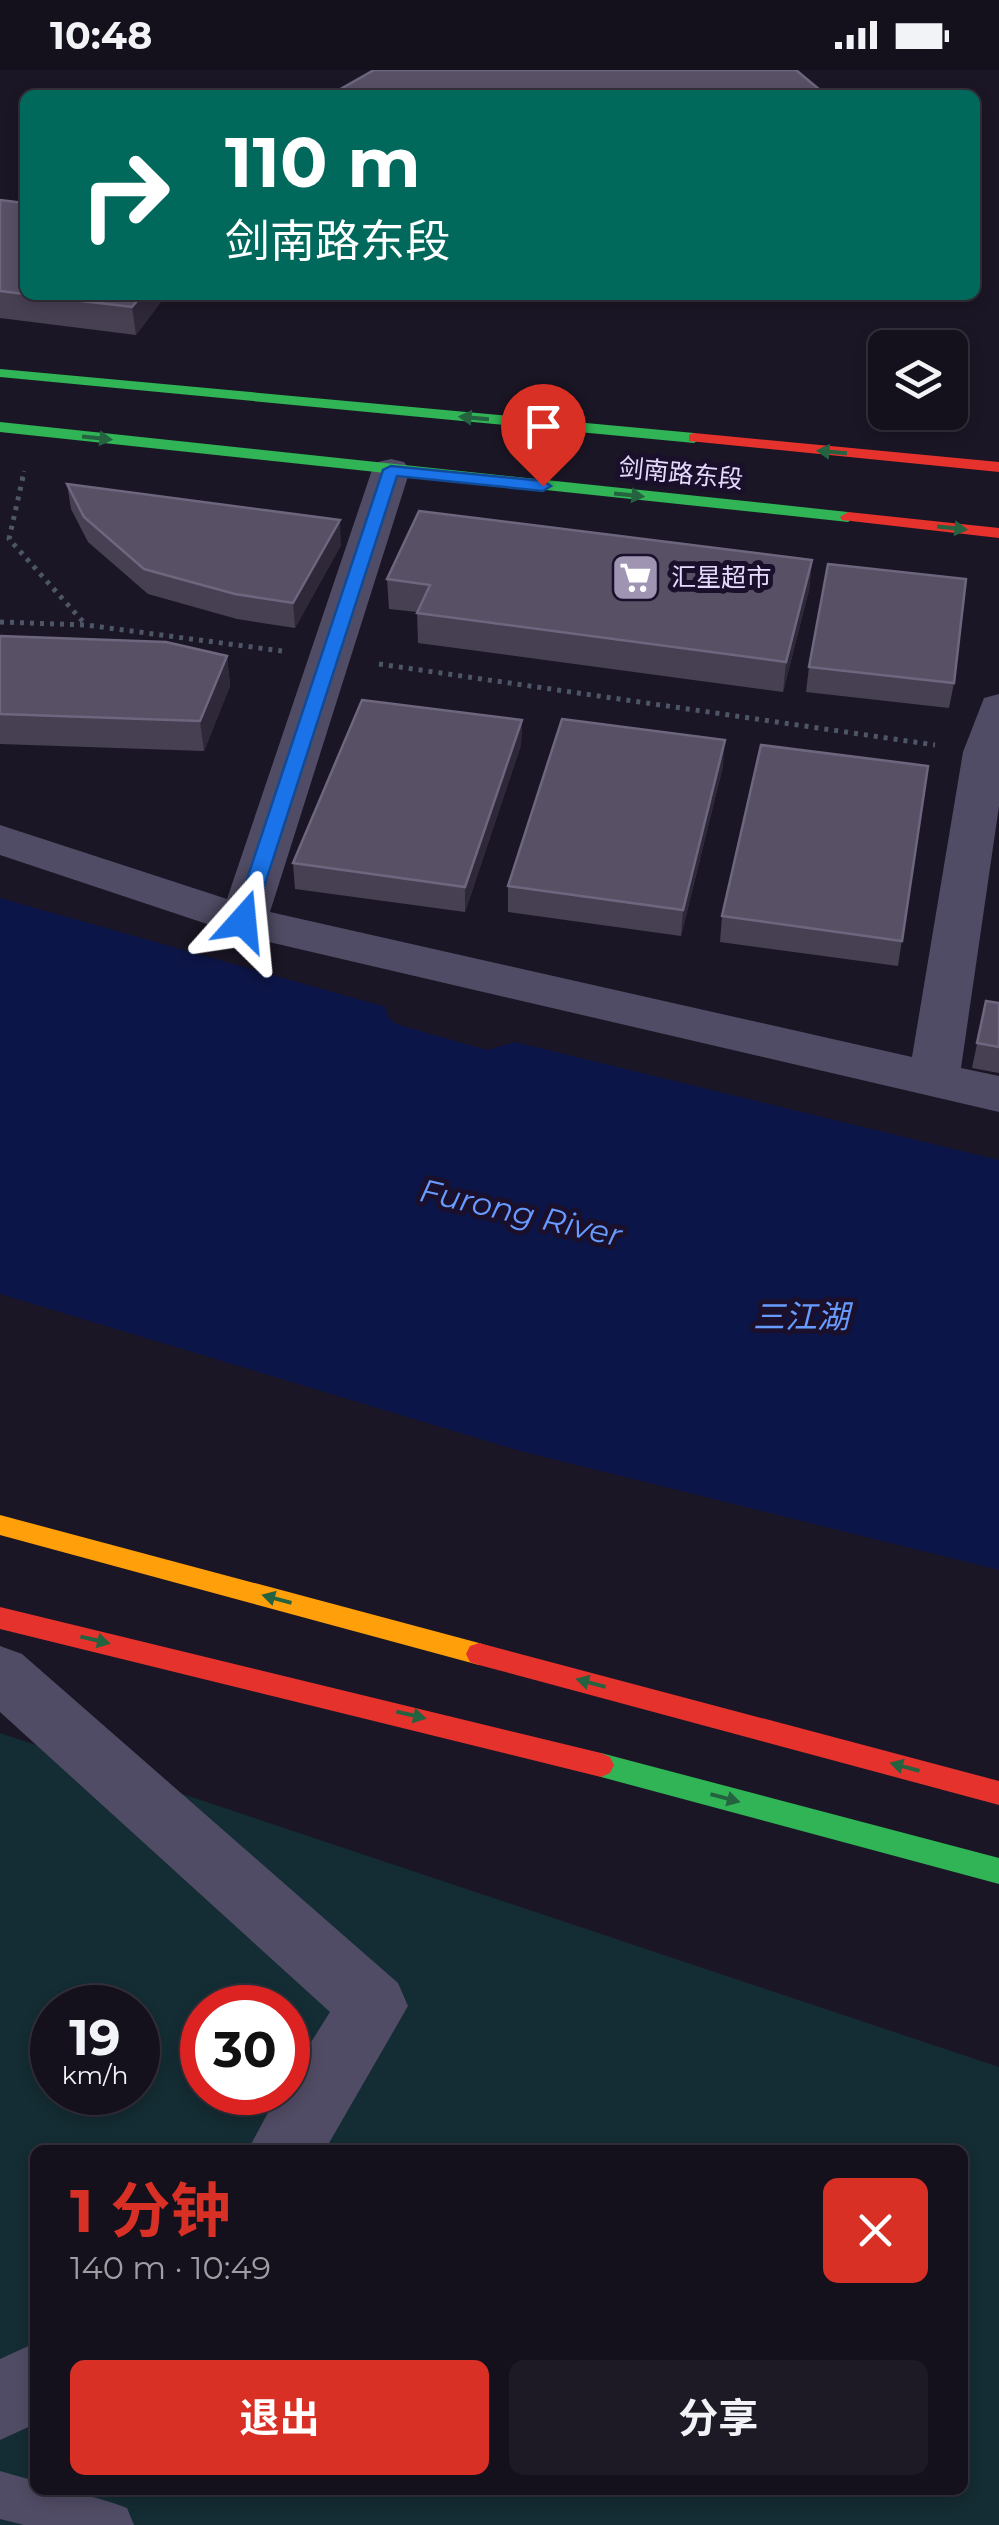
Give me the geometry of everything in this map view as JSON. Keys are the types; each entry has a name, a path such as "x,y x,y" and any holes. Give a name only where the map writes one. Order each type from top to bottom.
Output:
{"main road":[{"name":"剑南路东段","path":"0,373 999,468"},
{"name":"剑南路东段","path":"0,427 999,533"},
{"path":"0,1524 999,1792"},
{"path":"0,1618 444,1723 999,1870"}],"street":[{"path":"243,921 391,470"},
{"path":"934,1079 984,752 999,707"},
{"path":"0,840 243,921 999,1094"},
{"path":"0,1673 373,2006 287,2145"},
{"path":"0,2401 30,2385"}],"lane":[{"path":"0,2495 110,2525"}],"path":[{"path":"32,431 9,540 86,625"},
{"path":"0,622 86,625 330,657 984,752"}],"shaded area":[{"path":"0,1733 999,2067 999,2525 0,2525"}],"water":[{"name":"三江湖","path":"0,898 386,1007 387,1016 396,1024 487,1050 515,1042 999,1160 999,1570 520,1451 0,1294"}],"building":[{"path":"374,70 796,70 820,90 339,90"},
{"path":"0,200 20,202 20,293 0,291"},
{"path":"73,300 138,300 132,307"},
{"path":"67,484 340,520 293,603 235,594 144,569 84,517"},
{"path":"419,511 812,560 786,662 417,613 430,585 387,579"},
{"path":"828,564 966,579 954,683 809,667"},
{"path":"0,636 166,642 227,656 200,721 0,714"},
{"path":"362,700 522,720 465,887 293,863"},
{"path":"562,719 725,740 683,910 508,886"},
{"path":"761,745 928,766 902,941 722,916"},
{"path":"986,1001 999,1003 999,1047 977,1043"}],"traffic: fast":[{"path":"0,373 694,438"},
{"path":"0,427 848,517"},
{"path":"601,1765 999,1871"}],"traffic: slow":[{"path":"0,1525 479,1654"}],"traffic: jam":[{"path":"694,438 999,467"},
{"path":"848,517 999,533"},
{"path":"0,1618 601,1765"},
{"path":"479,1654 999,1793"}],"place":[{"name":"汇星超市","path":"636,577"}],"route":[{"path":"243,921 391,470 543,486"}],"water label":[{"name":"Furong River","path":"521,1213"}]}
